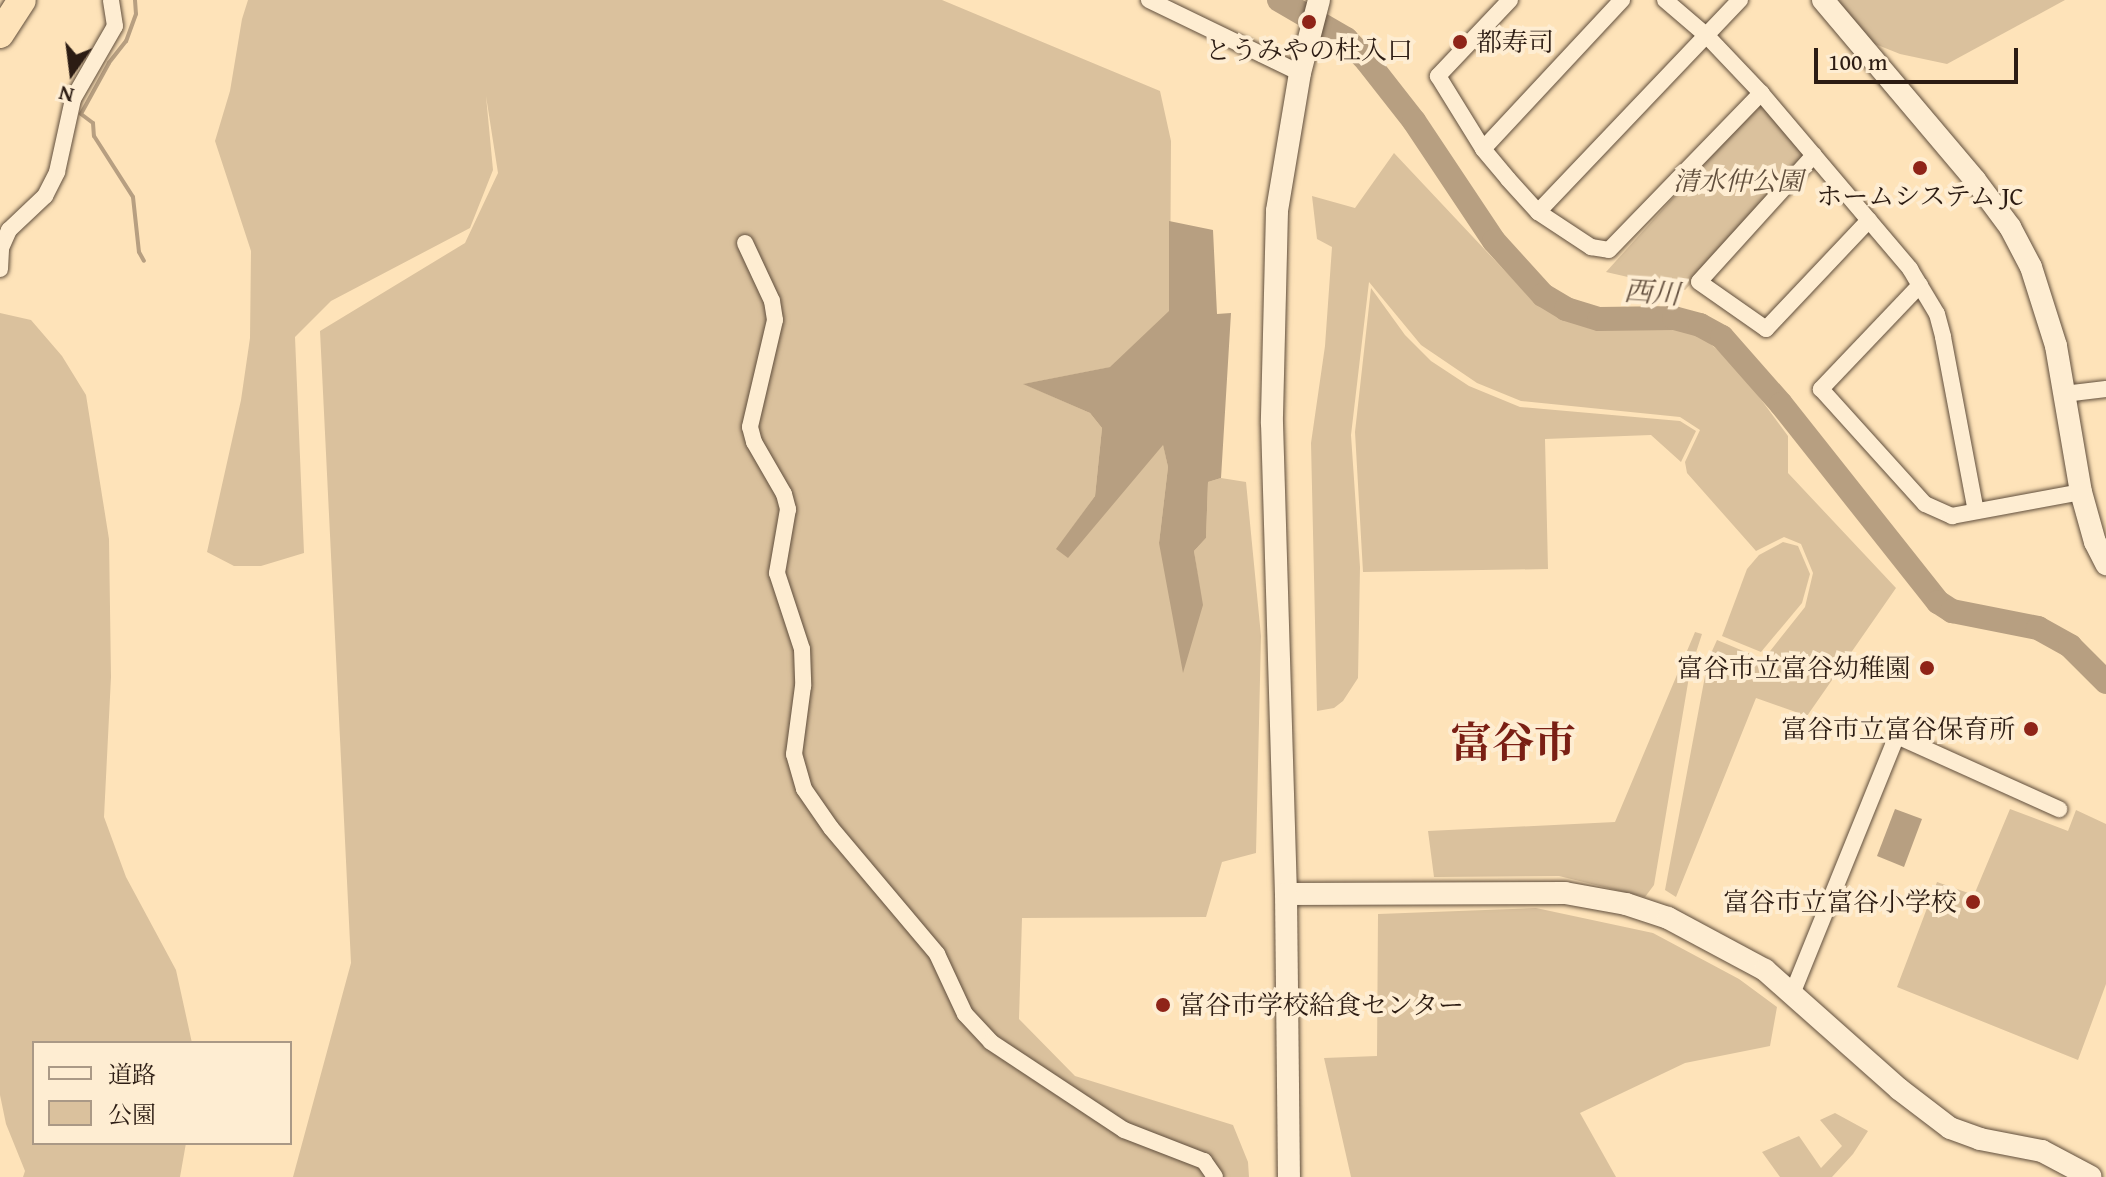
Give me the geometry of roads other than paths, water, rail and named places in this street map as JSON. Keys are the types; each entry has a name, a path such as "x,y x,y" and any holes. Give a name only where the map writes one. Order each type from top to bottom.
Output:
{"highway":[{"path":"0,34 22,0"}],"street":[{"path":"0,269 1,248 9,230 45,196 57,172 73,99 115,26 111,0"},
{"path":"1149,0 1302,62"},
{"path":"1289,1177 1286,894 1272,392 1277,211 1302,62 1319,0"},
{"path":"1510,0 1438,76 1483,149 1538,212 1591,247 1609,250 1761,93"},
{"path":"1483,149 1622,0"},
{"path":"1665,0 1707,36 1761,93 1920,285 1937,314 1943,337 1976,511"},
{"path":"1538,212 1740,0"},
{"path":"1823,0 1975,180 2010,227 2045,301 2081,492 2106,564"},
{"path":"1814,155 1699,282 1766,329 1869,220"},
{"path":"745,243 772,301 775,320 750,427 754,442 784,494 788,509 777,573 802,649 803,686 794,754 804,789 831,828 937,954 965,1014 991,1042 1124,1130 1204,1161 1215,1177"},
{"path":"1920,285 1821,389 1925,504 1952,516 2081,492"},
{"path":"2064,394 2106,389"},
{"path":"1792,994 1897,736 2059,809"},
{"path":"1286,894 1533,892 1565,893 1626,904 1713,939 1765,970 1899,1089 1950,1128 1980,1139 2042,1151 2091,1177"}],"waterway":[{"path":"135,0 136,14 126,41 109,63 81,114 93,123 94,136 133,197 139,252 144,261"},
{"name":"西川","path":"1279,0 1346,39 1367,61 1414,121 1494,241 1543,295 1566,309 1599,319 1674,318 1700,325 1722,337 1781,404 1938,602 1952,611 2038,628 2070,646 2106,682"}],"place":[{"name":"とうみやの杜入口","path":"1309,22"},
{"name":"都寿司","path":"1460,42"},
{"name":"ホームシステム JC","path":"1920,168"},
{"name":"富谷市立富谷幼稚園","path":"1927,668"},
{"name":"富谷市立富谷保育所","path":"2031,729"},
{"name":"富谷市立富谷小学校","path":"1973,902"},
{"name":"富谷市学校給食センター","path":"1163,1005"}],"district":[{"name":"富谷市","path":"1513,742"}],"park label":[{"name":"清水仲公園","path":"1738,181"}]}
